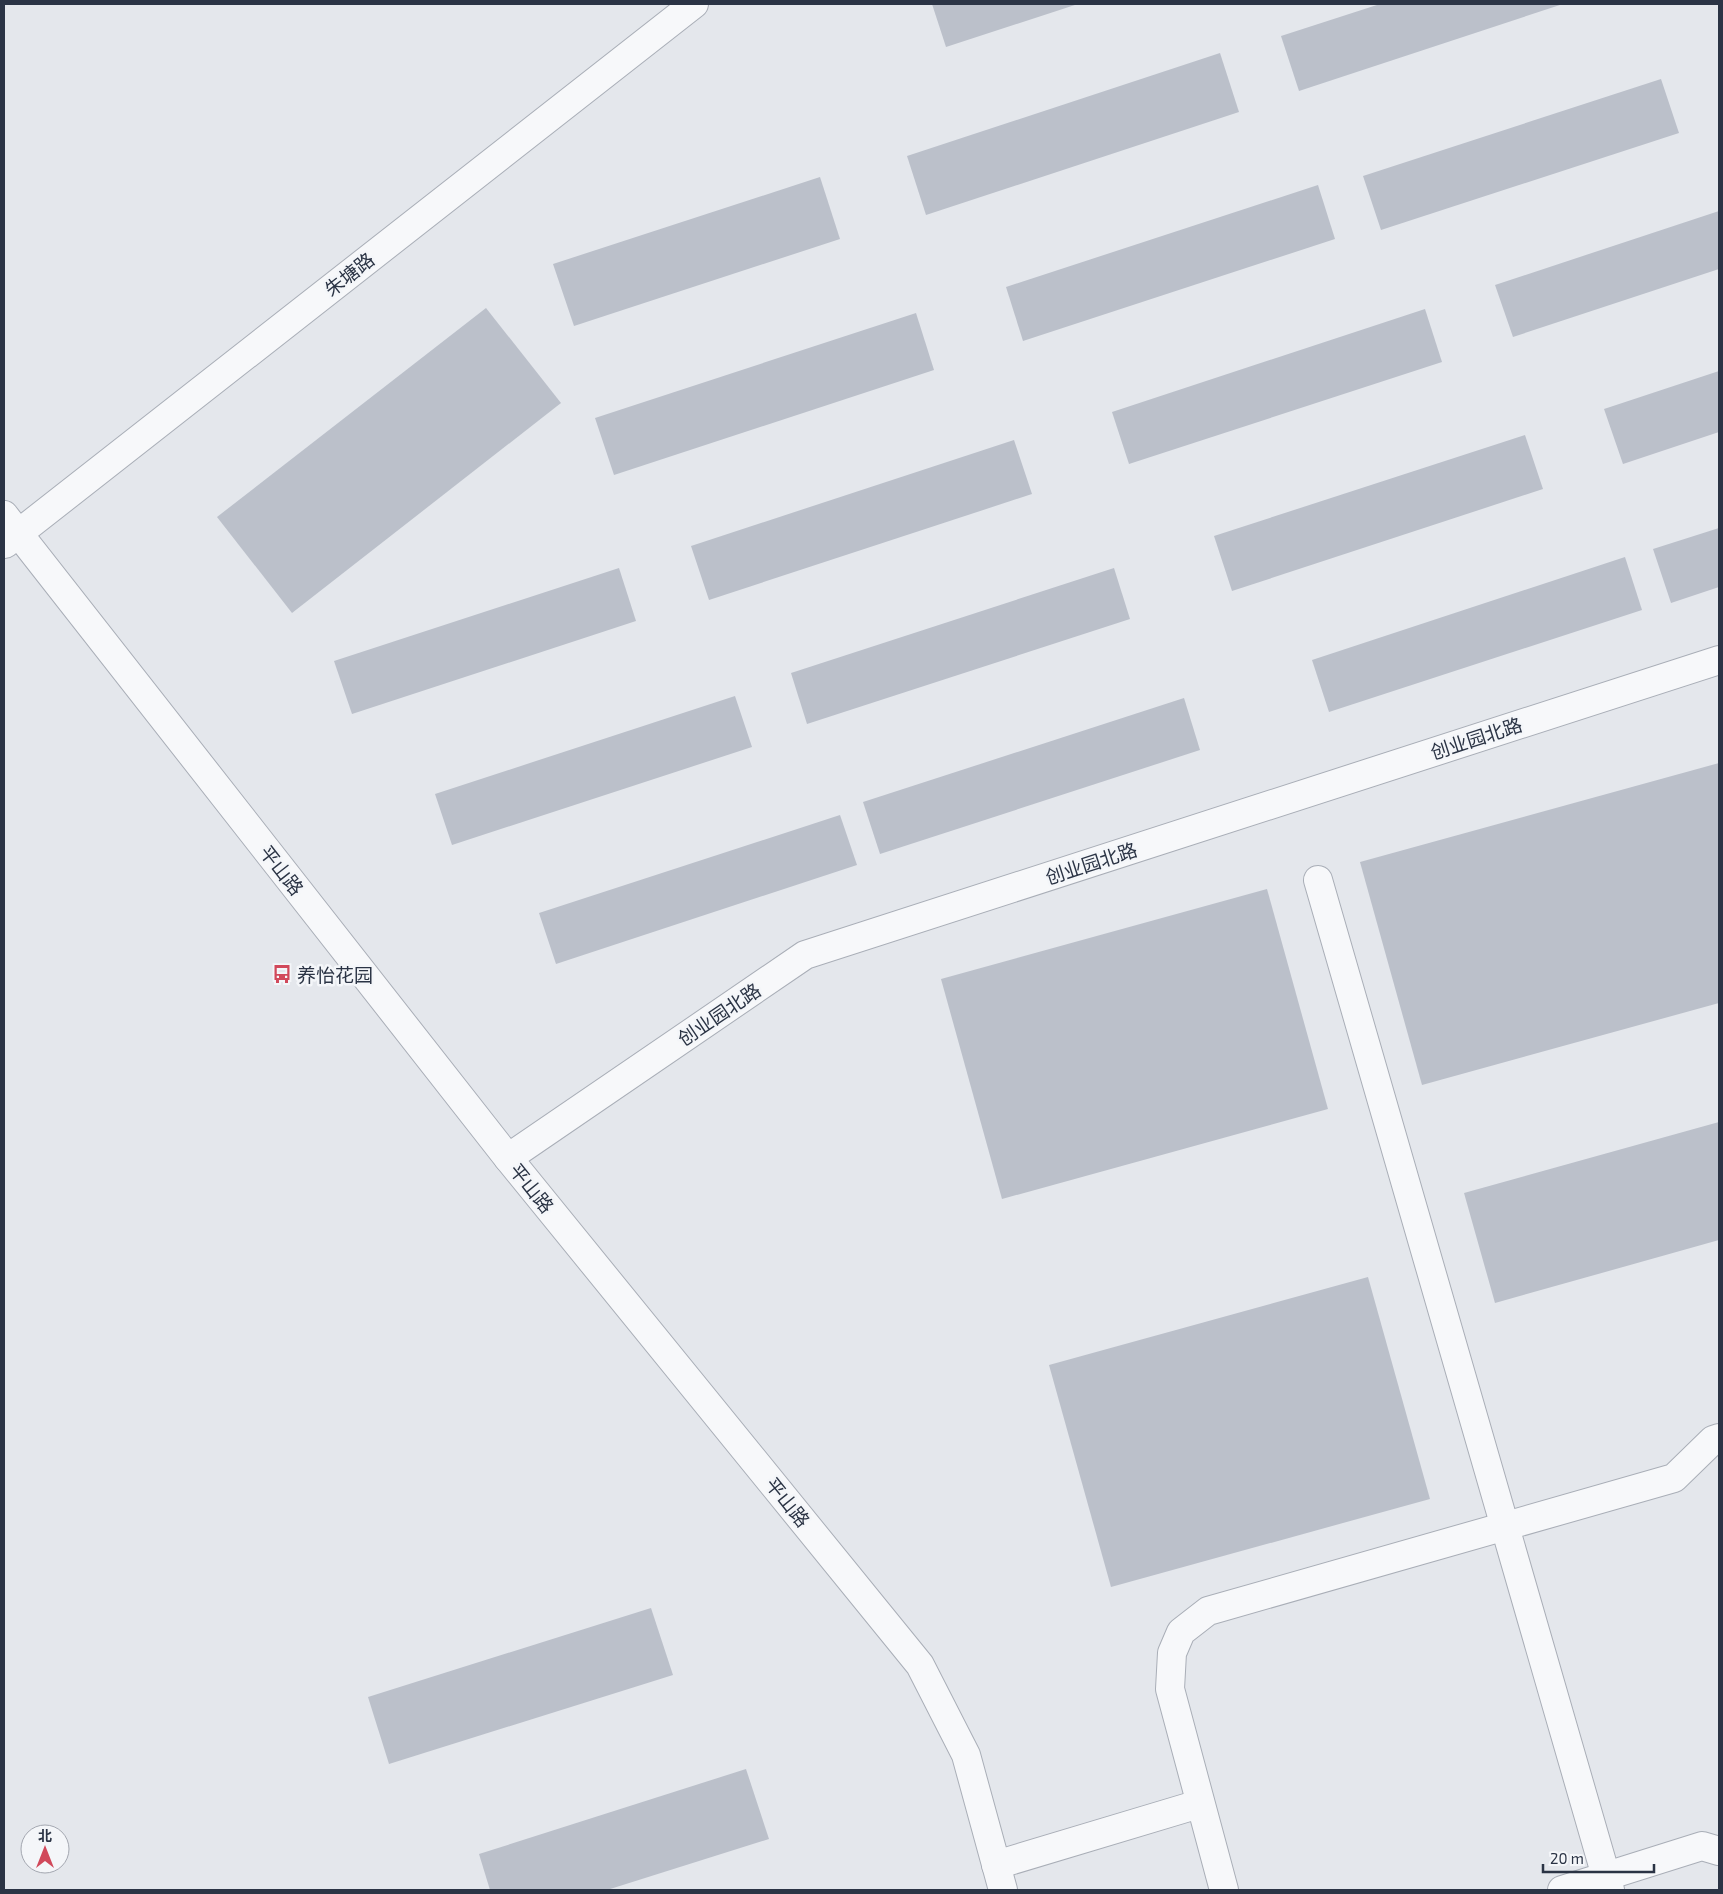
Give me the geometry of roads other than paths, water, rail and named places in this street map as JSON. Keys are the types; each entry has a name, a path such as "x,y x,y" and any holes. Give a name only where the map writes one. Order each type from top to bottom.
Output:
{"street":[{"name":"朱塘路","path":"9,531 694,4"},
{"name":"平山路","path":"9,531 508,1158 920,1665 966,1756 1000,1878"},
{"name":"创业园北路","path":"508,1158 805,955 1719,660"},
{"path":"1318,880 1608,1884"},
{"path":"1224,1890 1199,1804 1170,1689 1172,1653 1181,1632 1208,1611 1674,1478 1713,1440 1719,1438"},
{"path":"1000,1878 1199,1804"},
{"path":"1562,1890 1608,1884 1702,1846 1719,1851"}],"place":[{"name":"养怡花园","path":"282,974"}]}
